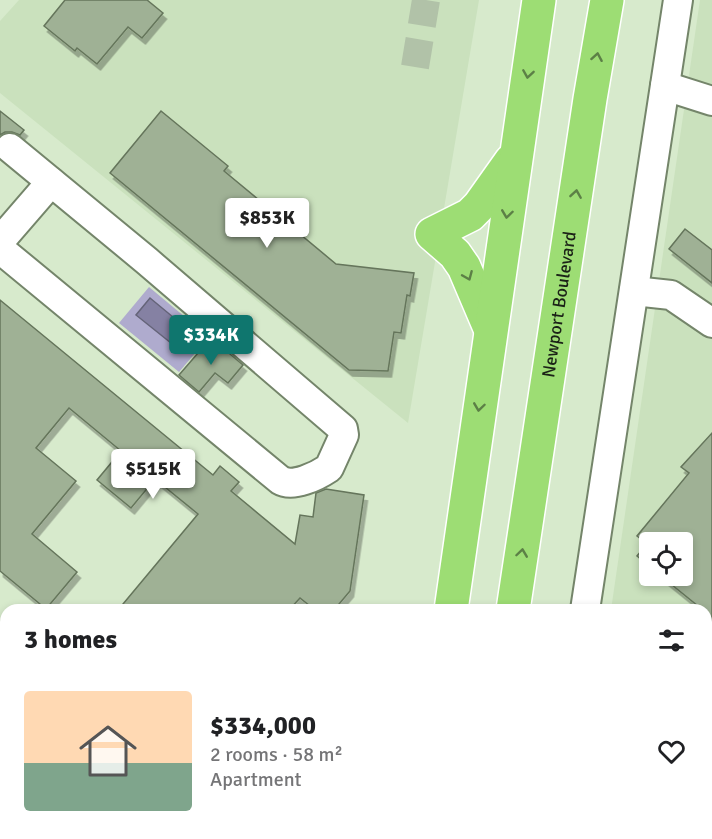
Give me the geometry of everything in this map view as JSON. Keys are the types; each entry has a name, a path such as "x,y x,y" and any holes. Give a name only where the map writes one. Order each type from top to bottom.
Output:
{"highway":[{"path":"452,604 539,0"},
{"name":"Newport Boulevard","path":"514,604 588,111 607,0"},
{"path":"490,328 464,267 455,254 432,234 470,215 515,156"}],"street":[{"path":"586,604 678,0"},
{"path":"665,86 712,101"},
{"path":"0,249 280,480 292,483 328,468 344,435 343,429 10,148"},
{"path":"0,241 51,182"},
{"path":"634,291 671,295 712,323"}],"shaded area":[{"path":"19,0 479,0 408,423 0,93 0,21"},
{"path":"700,0 712,0 712,604 612,604"},
{"path":"149,287 209,337 179,372 119,323"},
{"path":"150,298 185,327 171,343 136,315"}],"building":[{"path":"65,0 147,0 163,13 142,38 128,27 97,64 77,48 75,51 44,26"},
{"path":"0,111 24,130 20,135 5,132 0,135"},
{"path":"161,111 228,166 224,171 336,264 414,273 410,296 407,295 401,333 394,332 388,371 349,370 110,173"},
{"path":"685,229 712,250 712,283 669,249"},
{"path":"0,300 213,475 220,466 239,482 231,491 295,544 300,515 313,517 316,493 326,489 364,495 350,591 339,604 308,604 300,598 294,604 123,604 198,514 155,479 131,508 97,480 121,451 69,408 36,448 76,481 32,534 77,572 50,604 40,604 0,571"},
{"path":"211,338 243,365 228,383 215,373 199,392 179,375"},
{"path":"712,433 712,604 696,604 673,586 693,586 693,532 640,532 689,473 681,467"}],"tunnel":[{"path":"415,67 426,0"}]}
